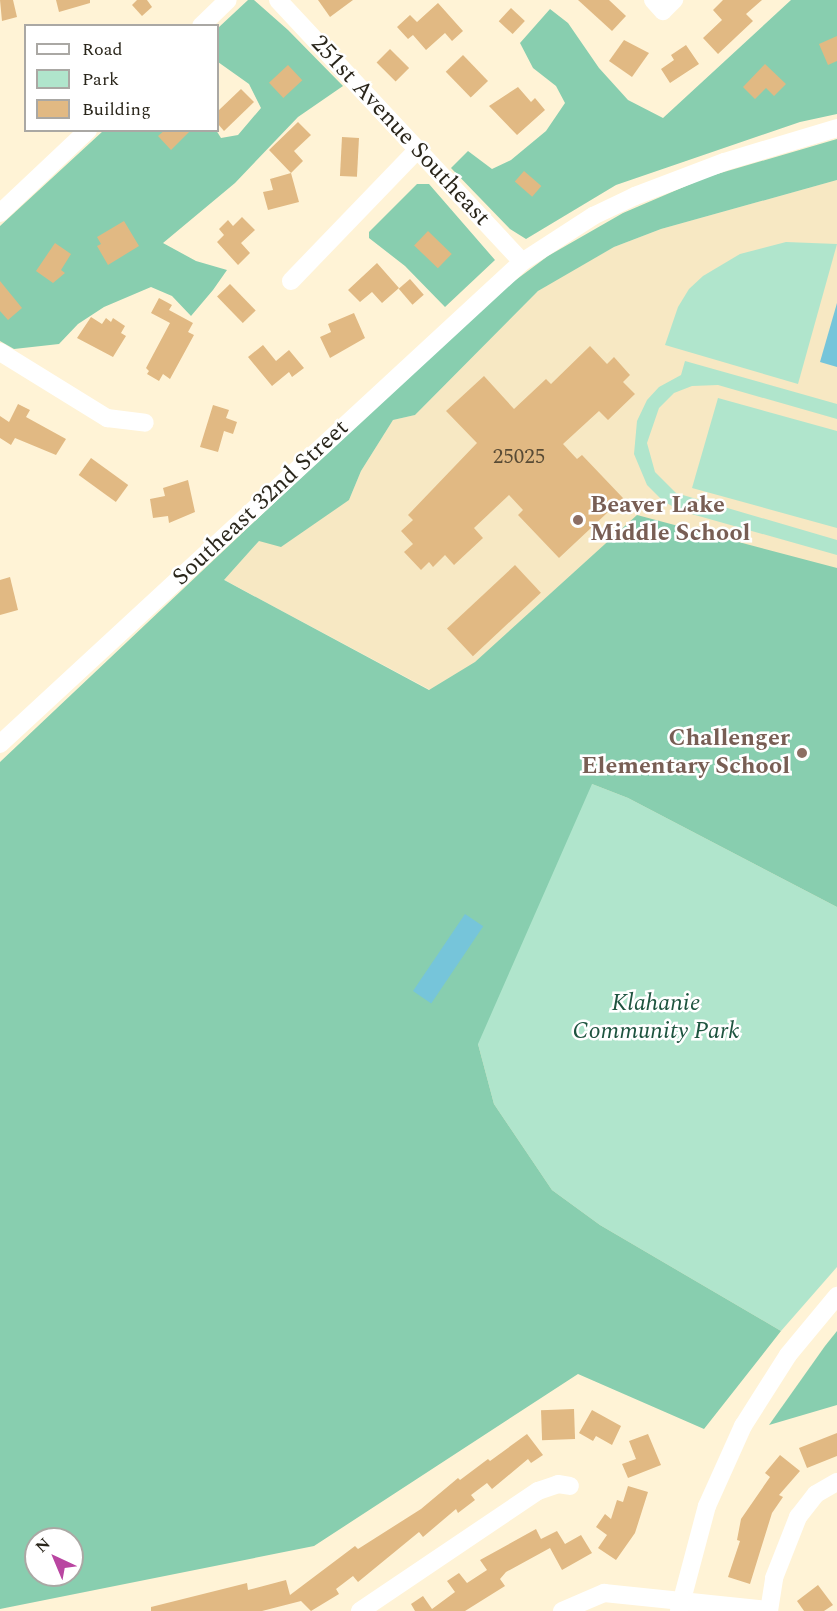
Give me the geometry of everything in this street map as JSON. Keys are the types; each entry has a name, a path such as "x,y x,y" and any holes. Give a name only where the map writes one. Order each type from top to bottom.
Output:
{"street":[{"path":"203,24 228,0"},
{"name":"251st Avenue Southeast","path":"278,0 522,262"},
{"name":"Southeast 32nd Street","path":"0,744 522,262 593,216 635,196 724,162 837,128"},
{"path":"0,213 86,132"},
{"path":"291,281 418,149"},
{"path":"0,352 107,418 145,423"},
{"path":"679,1607 706,1506 743,1426 788,1355 837,1296"},
{"path":"562,1611 604,1593 679,1607 769,1610 778,1567 798,1517 816,1494 837,1482"},
{"path":"360,1611 538,1491 558,1484 570,1486"}],"shaded area":[{"name":"Beaver Lake Middle School","path":"837,180 837,907 224,580 259,541 349,500 361,471 393,420 415,415 538,291 554,280 614,247 661,229"}],"green space":[{"path":"248,0 254,0 288,30 343,86 298,117 235,183 163,243 196,261 227,270 191,316 172,296 151,287 104,307 78,324 59,344 14,349 0,341 0,226 102,132 217,132 221,138 238,135 261,108 249,84 219,63 219,27"},
{"path":"791,0 837,0 837,114 800,122 616,185 526,239 510,229 451,168 468,151 492,169 511,160 546,131 565,103 556,86 533,68 520,43 550,9 568,23 599,68 628,100 663,118"},
{"path":"837,139 837,180 661,229 614,247 538,291 415,415 393,420 361,471 349,500 281,547 259,541 224,580 429,690 475,662 637,515 837,568 837,907 628,798 592,784 478,1044 494,1104 552,1190 600,1225 781,1331 704,1429 578,1374 314,1546 0,1609 0,762 490,299 548,256 623,213 707,177"},
{"path":"417,184 429,184 495,260 445,307 405,266 369,238 369,232"},
{"path":"786,242 837,244 798,384 665,345 678,307 689,289 703,276 740,254"},
{"path":"685,361 837,404 837,419 718,385 692,386 674,393 659,408 647,443 655,472 676,493 837,540 837,555 681,511 663,501 647,485 634,454 637,421 647,400 659,387 681,375"},
{"path":"718,398 837,431 837,528 692,488"},
{"name":"Klahanie Community Park","path":"206,570 592,784 628,798 837,907 837,1267 781,1331 600,1225 552,1190 494,1104 478,1044"},
{"path":"837,1331 837,1405 769,1425 825,1346"}],"water":[{"path":"837,303 837,367 820,362"},
{"path":"465,914 483,926 431,1003 413,991"}],"building":[{"path":"0,0 13,0 17,17 2,21"},
{"path":"56,0 90,0 90,3 59,12"},
{"path":"137,0 147,0 152,7 142,16 132,5"},
{"path":"318,0 353,0 330,17"},
{"path":"578,0 609,0 626,16 612,31"},
{"path":"723,0 762,0 746,14 753,21 718,54 703,38 722,20 713,10"},
{"path":"438,3 463,31 452,41 445,33 426,50 413,35 408,39 397,27 410,15 417,22"},
{"path":"511,8 525,21 513,34 499,21"},
{"path":"837,36 837,61 828,65 819,44"},
{"path":"624,40 649,53 632,77 609,61"},
{"path":"686,45 699,64 670,83 661,69 674,60 671,55"},
{"path":"390,49 409,68 396,82 377,62"},
{"path":"463,55 488,81 471,98 446,72"},
{"path":"765,64 786,84 774,96 766,88 755,99 743,87"},
{"path":"288,65 302,80 283,98 269,83"},
{"path":"518,87 531,102 535,98 545,110 517,135 489,106"},
{"path":"241,89 254,102 224,131 219,125 219,110"},
{"path":"298,122 311,135 294,151 303,161 291,173 269,150"},
{"path":"163,132 189,132 171,150 158,136"},
{"path":"342,137 359,138 357,177 340,176"},
{"path":"524,171 541,186 532,197 515,182"},
{"path":"291,173 299,202 268,210 263,192 273,190 270,179"},
{"path":"242,217 255,230 241,243 250,253 238,265 217,242 224,235 219,229 228,220 233,226"},
{"path":"124,221 139,246 108,265 97,246 101,244 97,237"},
{"path":"428,231 452,254 438,268 414,245"},
{"path":"55,243 71,254 61,270 65,273 53,283 36,271"},
{"path":"377,263 399,288 382,303 372,292 360,302 348,290"},
{"path":"410,279 424,295 412,305 399,289"},
{"path":"0,281 22,308 8,320 0,311"},
{"path":"230,284 256,311 243,323 217,297"},
{"path":"159,298 172,305 169,310 193,323 188,332 194,335 170,379 163,374 159,381 147,374 149,371 146,368 170,323 151,313"},
{"path":"354,313 365,338 330,358 320,337 331,332 328,324"},
{"path":"91,317 102,324 106,318 111,322 113,318 125,326 121,333 126,336 113,357 77,338"},
{"path":"263,345 276,361 289,350 304,368 292,377 289,372 272,386 248,357"},
{"path":"590,346 607,364 614,357 630,375 623,382 635,394 608,420 599,411 563,444 577,459 582,455 623,498 559,558 518,515 523,510 509,495 474,528 483,538 454,565 445,555 433,567 429,562 421,570 404,552 413,544 401,531 413,520 408,515 477,443 446,411 484,376 514,409 546,379 551,384"},
{"path":"18,404 30,410 26,417 66,439 56,455 15,438 11,445 0,438 0,416 9,422"},
{"path":"213,405 229,410 226,418 237,422 233,434 224,431 218,452 200,447"},
{"path":"91,458 128,485 116,502 79,475"},
{"path":"188,480 195,512 169,523 168,516 153,518 150,499 165,496 163,488"},
{"path":"515,565 541,593 473,656 447,628"},
{"path":"10,577 18,610 0,615 0,580"},
{"path":"574,1409 575,1439 542,1440 541,1410"},
{"path":"592,1410 621,1426 612,1445 596,1436 593,1441 579,1433"},
{"path":"837,1433 837,1456 807,1468 799,1448"},
{"path":"527,1434 543,1455 531,1463 528,1459 492,1489 487,1483 471,1495 475,1500 458,1513 456,1509 423,1537 419,1532 358,1582 353,1576 336,1589 339,1594 311,1611 301,1601 262,1611 151,1611 151,1607 247,1583 248,1590 286,1580 290,1595 355,1546 358,1549 421,1509 458,1478 460,1480 488,1459 490,1461"},
{"path":"648,1434 661,1465 628,1478 622,1464 636,1459 629,1441"},
{"path":"780,1455 800,1471 779,1495 783,1497 772,1513 750,1584 728,1577 740,1541 737,1540 741,1519 770,1477 765,1473"},
{"path":"628,1486 648,1492 635,1533 616,1560 598,1548 607,1535 596,1527 605,1514 611,1519 617,1500 623,1502"},
{"path":"536,1529 541,1539 557,1531 565,1544 581,1535 592,1553 562,1570 550,1548 506,1572 500,1579 505,1586 465,1611 415,1611 411,1604 423,1596 432,1609 455,1592 447,1581 459,1573 467,1583 487,1570 480,1560"},
{"path":"818,1585 833,1605 824,1611 804,1611 797,1601"}],"place":[{"name":"Beaver Lake Middle School","path":"578,520"},
{"name":"Challenger Elementary School","path":"802,753"}]}
